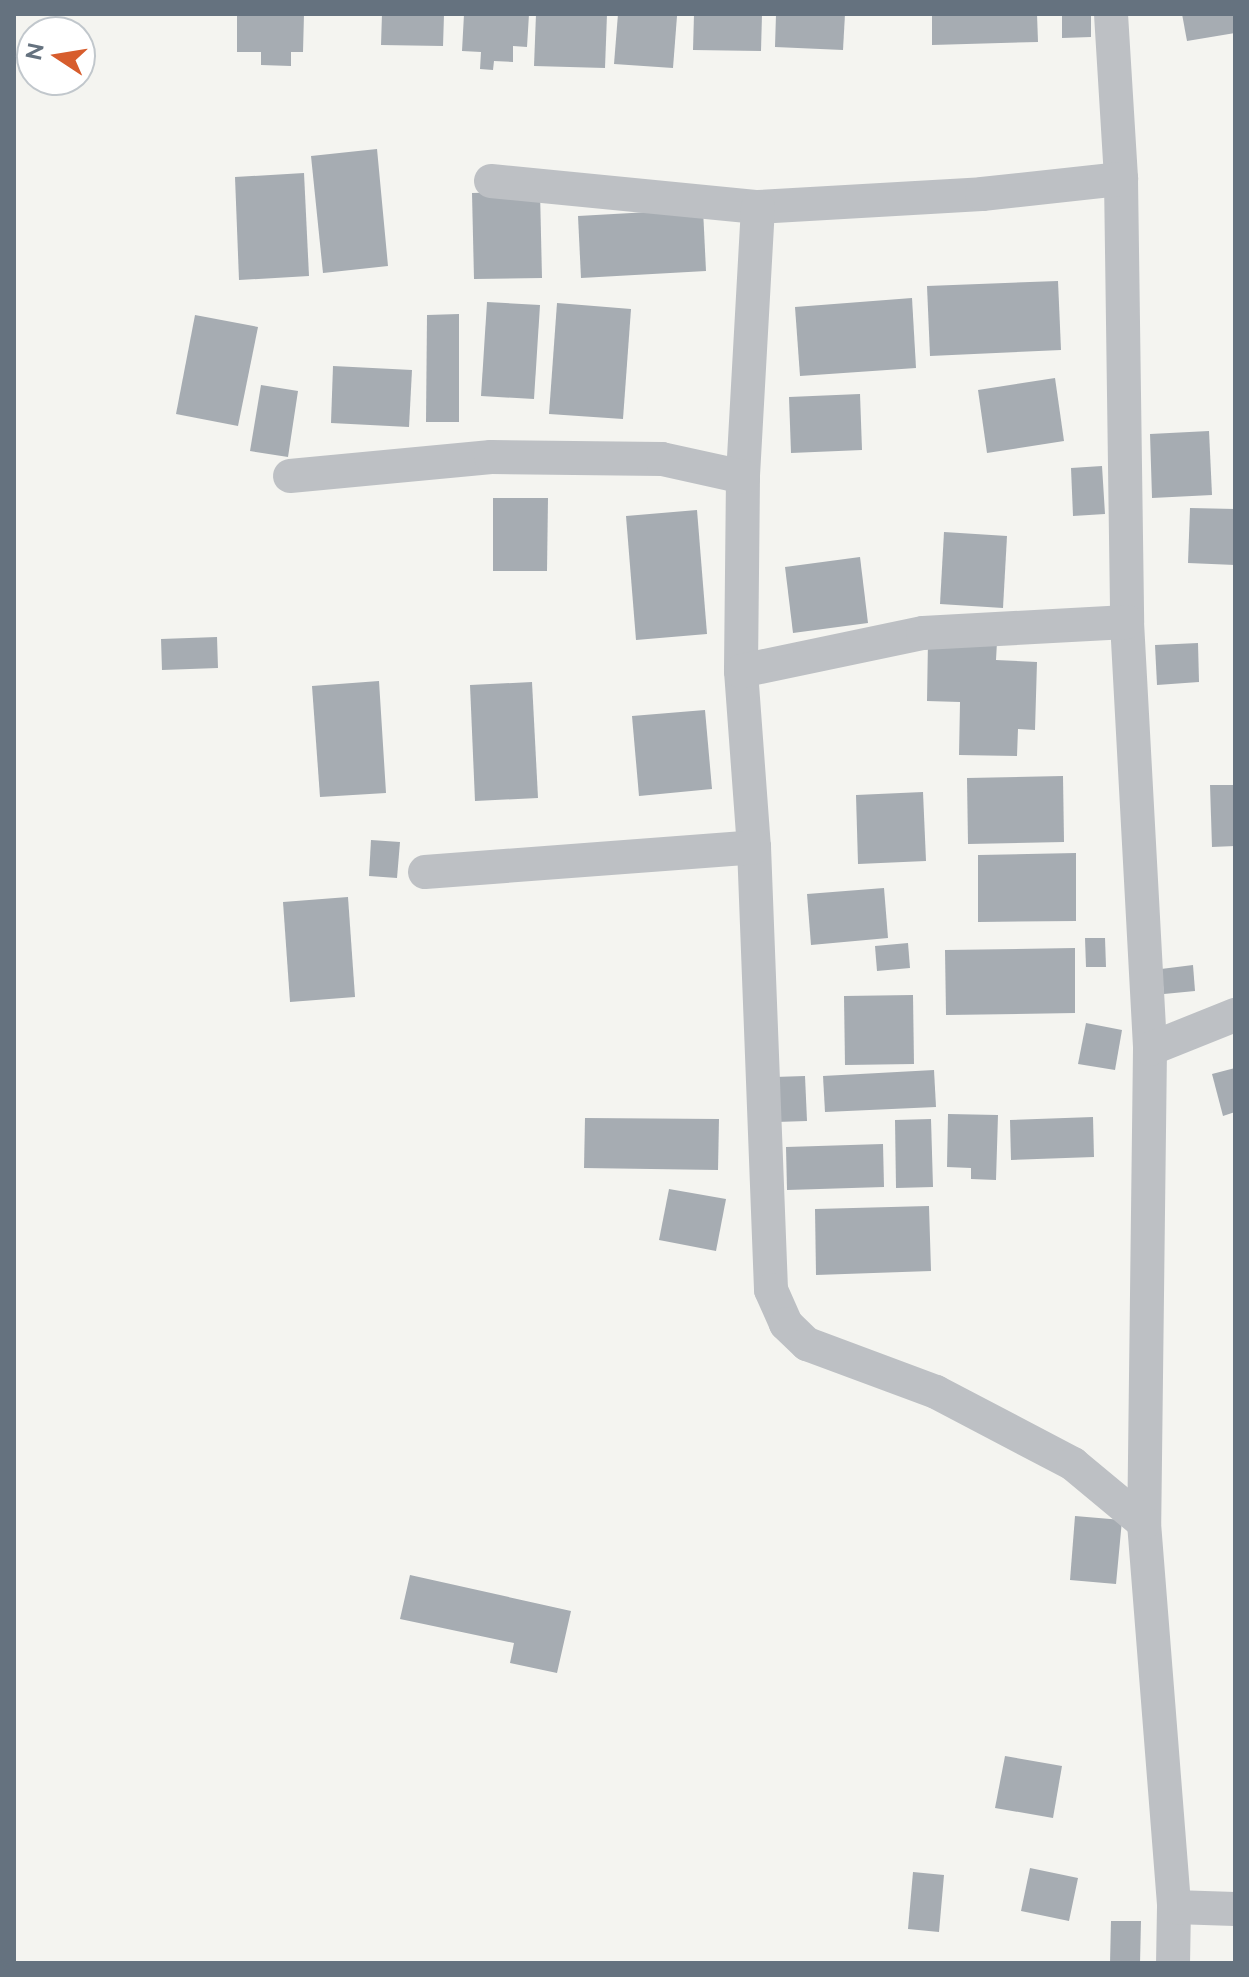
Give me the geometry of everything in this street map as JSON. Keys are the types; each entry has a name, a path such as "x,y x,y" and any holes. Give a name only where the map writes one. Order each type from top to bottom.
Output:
{"street":[{"path":"1111,14 1121,179 1127,622 1150,1049 1144,1523 1174,1907 1173,1963"},
{"path":"491,181 758,207 982,194 1121,179"},
{"path":"758,207 743,477 741,671 754,847 771,1290 786,1324 807,1344 936,1392 1073,1464 1144,1523"},
{"path":"290,476 506,457 662,459 743,477"},
{"path":"741,671 923,633 1127,622"},
{"path":"425,872 754,847"},
{"path":"1150,1049 1235,1015"},
{"path":"1174,1907 1235,1909"}],"building":[{"path":"237,14 304,14 303,52 291,52 291,66 261,65 261,52 237,52"},
{"path":"382,14 444,14 443,46 381,45"},
{"path":"464,14 529,14 527,47 513,46 513,62 494,61 493,70 480,69 481,52 462,51"},
{"path":"536,14 607,14 605,68 534,66"},
{"path":"618,14 677,16 673,68 614,64"},
{"path":"694,14 762,14 761,51 693,50"},
{"path":"776,14 845,14 843,50 775,47"},
{"path":"932,14 1037,14 1038,42 932,45"},
{"path":"1062,14 1091,14 1091,37 1062,38"},
{"path":"1182,14 1235,14 1235,33 1187,41"},
{"path":"377,149 388,266 323,273 311,156"},
{"path":"304,173 309,276 239,280 235,177"},
{"path":"540,191 542,278 474,279 472,193"},
{"path":"703,209 706,271 581,278 578,216"},
{"path":"1058,281 1061,350 930,356 927,286"},
{"path":"912,298 916,368 800,376 795,307"},
{"path":"487,302 540,305 534,399 481,396"},
{"path":"557,303 631,309 623,419 549,414"},
{"path":"459,314 459,422 426,422 427,315"},
{"path":"195,315 258,327 238,426 176,414"},
{"path":"333,366 412,370 409,427 331,423"},
{"path":"1055,378 1064,441 987,453 978,390"},
{"path":"261,385 298,391 288,457 250,451"},
{"path":"860,394 862,450 791,453 789,397"},
{"path":"1209,431 1212,495 1152,498 1150,434"},
{"path":"1102,466 1105,514 1073,516 1071,468"},
{"path":"493,498 548,498 547,571 493,571"},
{"path":"1190,508 1235,509 1235,565 1188,563"},
{"path":"697,510 707,634 636,640 626,516"},
{"path":"944,532 1007,536 1003,608 940,604"},
{"path":"860,557 868,623 793,633 785,567"},
{"path":"217,637 218,668 162,670 161,639"},
{"path":"928,640 997,642 996,660 1037,662 1035,730 1018,729 1017,756 959,755 960,702 927,701"},
{"path":"1198,643 1199,682 1157,685 1155,645"},
{"path":"379,681 386,793 320,797 312,686"},
{"path":"532,682 538,798 475,801 470,685"},
{"path":"705,710 712,789 639,796 632,716"},
{"path":"1063,776 1064,842 968,844 967,778"},
{"path":"1210,785 1235,785 1235,846 1212,847"},
{"path":"923,792 926,861 858,864 856,795"},
{"path":"371,840 400,842 397,878 369,876"},
{"path":"1076,853 1076,921 978,922 978,855"},
{"path":"884,888 888,938 811,945 807,894"},
{"path":"348,897 355,997 290,1002 283,902"},
{"path":"1085,938 1105,938 1106,967 1086,967"},
{"path":"908,943 910,968 877,971 875,946"},
{"path":"1075,948 1075,1013 946,1015 945,950"},
{"path":"1193,965 1195,991 1164,994 1161,969"},
{"path":"913,995 914,1064 845,1065 844,996"},
{"path":"1086,1023 1122,1030 1115,1070 1078,1064"},
{"path":"1235,1068 1235,1112 1223,1116 1212,1074"},
{"path":"934,1070 936,1107 825,1112 823,1076"},
{"path":"805,1076 807,1121 776,1122 774,1077"},
{"path":"948,1114 998,1115 996,1180 971,1179 971,1168 947,1167"},
{"path":"1093,1117 1094,1157 1011,1160 1010,1120"},
{"path":"585,1118 719,1119 718,1170 584,1168"},
{"path":"931,1119 933,1187 896,1188 895,1120"},
{"path":"883,1144 884,1187 787,1190 786,1147"},
{"path":"669,1189 726,1199 716,1251 659,1240"},
{"path":"929,1206 931,1271 816,1275 815,1209"},
{"path":"1075,1516 1122,1520 1116,1584 1070,1580"},
{"path":"410,1575 571,1611 557,1673 510,1663 514,1643 400,1619"},
{"path":"1005,1756 1062,1766 1053,1818 995,1808"},
{"path":"1030,1868 1078,1878 1069,1921 1021,1911"},
{"path":"913,1872 944,1875 939,1932 908,1929"},
{"path":"1111,1921 1141,1921 1140,1963 1110,1963"}]}
